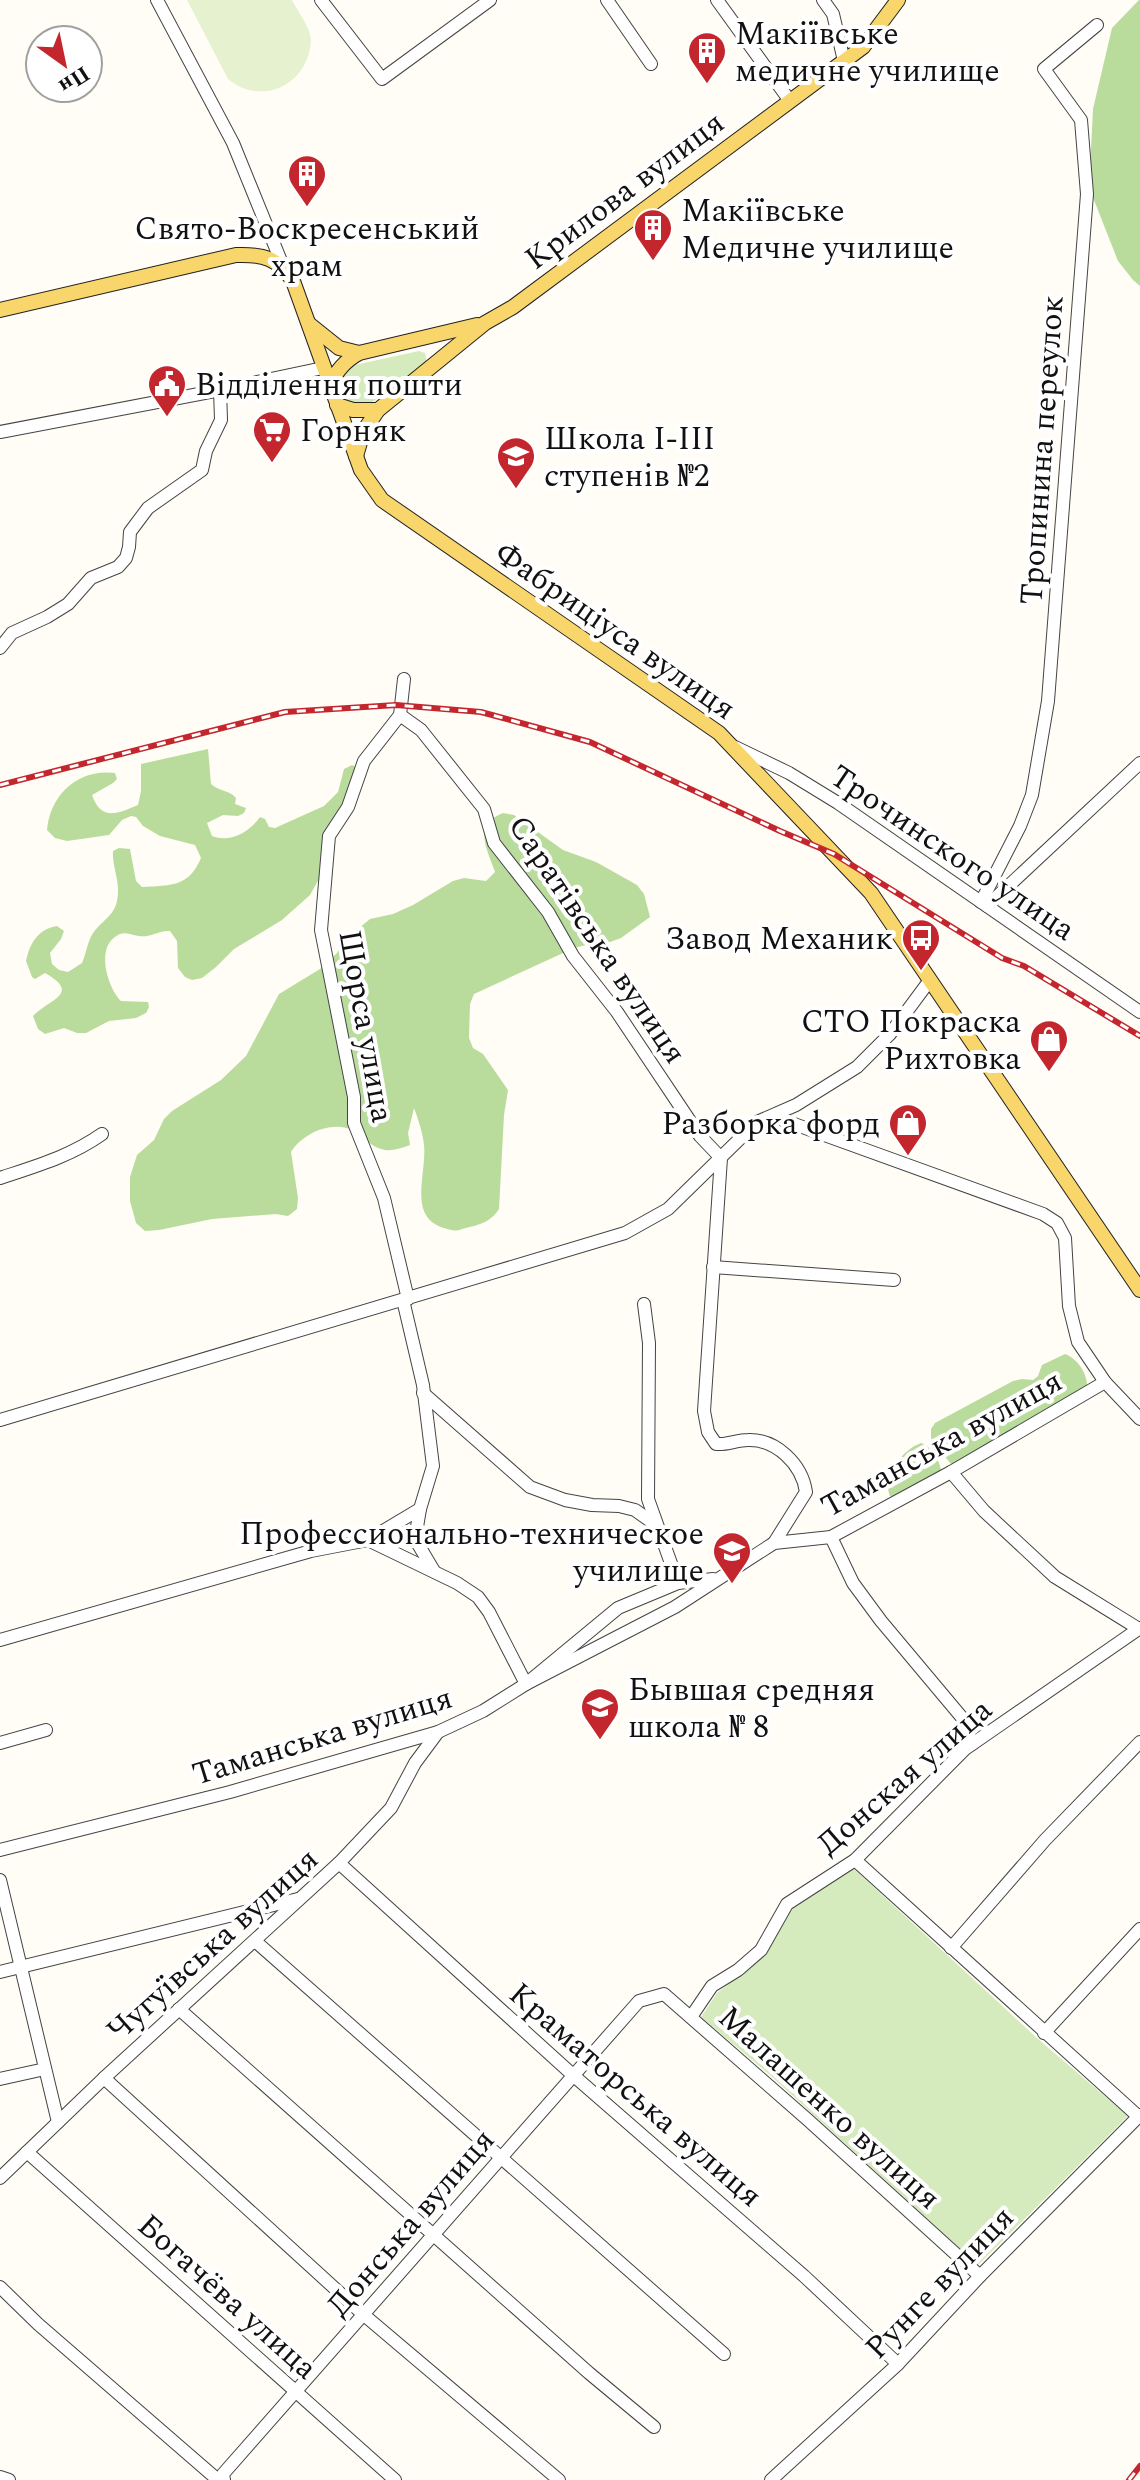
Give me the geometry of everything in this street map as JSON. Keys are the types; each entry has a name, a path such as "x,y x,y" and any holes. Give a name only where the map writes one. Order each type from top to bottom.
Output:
{"main road":[{"name":"Крилова вулиця","path":"485,323 513,307 863,47 898,0"},
{"path":"0,310 236,255 258,254 283,266"},
{"name":"Фабриціуса вулиця","path":"283,266 293,281 361,470 382,500 719,733 871,893 1140,1290"},
{"path":"308,323 339,348 359,353"},
{"path":"330,385 346,360 359,353 485,323"},
{"path":"356,456 363,432 378,410 485,323"},
{"path":"426,338 431,341 437,354 436,362"},
{"path":"337,405 353,410 378,410"}],"street":[{"path":"157,0 233,143 283,266"},
{"path":"321,0 382,79 490,0"},
{"path":"607,0 651,64"},
{"path":"717,0 790,101"},
{"path":"823,0 833,14 844,61"},
{"name":"Тропинина переулок","path":"984,904 1032,795 1048,701 1087,194 1081,120 1044,69 1097,25"},
{"path":"0,432 323,368"},
{"path":"0,648 12,633 68,604 91,578 118,567 126,558 130,532 148,508 202,470 206,451 221,420 220,390"},
{"path":"400,715 404,679"},
{"name":"Саратівська вулиця","path":"400,715 421,730 484,809 494,843 548,912 573,956 617,1012 700,1136 721,1158"},
{"name":"Щорса улица","path":"400,715 364,761 348,807 329,836 321,930 354,1097 354,1123 384,1198 423,1393 433,1466 415,1539 434,1571"},
{"name":"Трочинского улица","path":"730,745 789,773 838,803 1140,1012"},
{"path":"984,904 1140,763"},
{"path":"0,1420 625,1233 668,1209 757,1122 796,1105 857,1067 890,1034 930,980"},
{"path":"772,1116 1043,1214 1057,1223 1065,1238 1069,1306 1078,1342 1105,1382 1140,1419"},
{"path":"0,1178 62,1158 102,1134"},
{"path":"721,1158 704,1411 708,1432 716,1444 745,1439 772,1444 791,1459 805,1483 806,1492 774,1543"},
{"path":"713,1267 894,1280"},
{"path":"644,1304 649,1343 648,1499 678,1583"},
{"name":"Таманська вулиця","path":"0,1850 230,1792 438,1732 483,1711 526,1684 675,1607 774,1543 831,1537 951,1472 1105,1382"},
{"path":"423,1393 530,1487 565,1500 635,1510 656,1525"},
{"path":"951,1472 984,1511 1055,1577 1139,1629"},
{"path":"0,1640 311,1551 368,1540 420,1509"},
{"path":"831,1537 853,1583 964,1720 972,1744"},
{"path":"368,1540 434,1571 478,1597 526,1684 618,1608 678,1583 719,1578"},
{"name":"Донская улица","path":"691,2017 712,1986 738,1970 761,1950 787,1904 855,1860 935,1777 972,1744 1139,1629"},
{"path":"0,1743 46,1730"},
{"name":"Чугуївська вулиця","path":"0,2178 104,2078 339,1863 391,1808 415,1763 438,1732"},
{"path":"951,1948 1045,1840 1140,1742"},
{"path":"855,1860 1139,2116"},
{"name":"Краматорська вулиця","path":"339,1863 574,2076 804,2276 898,2364"},
{"path":"0,1880 58,2122"},
{"path":"0,1972 301,1898"},
{"path":"1044,2033 1140,1929"},
{"path":"255,1941 724,2354"},
{"name":"Малашенко вулиця","path":"639,2001 664,1994 980,2276"},
{"name":"Донська вулиця","path":"221,2480 223,2474 639,2001"},
{"path":"179,2009 654,2427"},
{"path":"0,2079 45,2069"},
{"path":"104,2078 364,2315 559,2480"},
{"name":"Рунге вулиця","path":"771,2480 898,2364 980,2276 1139,2116"},
{"name":"Богачёва улица","path":"27,2152 395,2480"},
{"path":"0,2287 50,2334 221,2480"},
{"path":"0,2477 9,2480"}],"green space":[{"path":"187,0 292,0 311,37 309,53 301,70 293,79 273,90 250,90 239,86 228,79"},
{"path":"1139,0 1140,286 1118,261 1092,195 1090,170 1093,109 1112,28"},
{"path":"419,351 425,353 427,362 367,406 344,403 337,384 343,371 350,366"},
{"path":"208,749 211,784 233,795 235,804 246,808 238,816 223,815 207,823 212,836 219,838 239,835 260,817 269,827 275,828 324,806 338,792 344,769 352,765 356,767 344,804 324,833 319,879 310,895 282,920 234,949 202,978 192,980 178,968 177,941 170,931 143,936 118,935 106,951 108,978 121,1001 148,1002 146,1013 136,1018 109,1021 86,1033 64,1028 45,1034 38,1029 33,1016 62,991 56,980 45,973 35,979 32,977 26,961 30,948 45,930 57,926 64,931 50,953 52,964 68,972 82,963 91,936 116,905 118,885 113,851 130,849 136,881 142,887 178,883 190,875 201,858 195,845 160,836 131,816 122,820 109,835 67,841 55,838 47,830 49,817 60,795 68,786 89,775 115,773 117,779 113,783 92,795 105,812 123,811 138,805 141,764"},
{"path":"503,813 514,815 563,850 596,862 637,885 644,894 650,917 621,938 574,948 474,994 470,1004 469,1038 473,1048 483,1054 508,1090 499,1209 495,1214 483,1223 455,1231 433,1222 426,1214 421,1193 424,1145 414,1108 408,1133 410,1145 401,1148 380,1149 344,1127 318,1130 296,1145 291,1152 297,1209 288,1216 276,1214 212,1219 145,1231 136,1223 130,1201 130,1177 137,1155 154,1140 164,1119 221,1080 246,1056 279,994 320,969 337,953 342,942 370,919 413,905 453,881 464,878 486,881 495,872 484,838 485,831 493,818"},
{"path":"1065,1354 1081,1367 1087,1387 954,1465 950,1463 931,1438 935,1423 1013,1381 1033,1380 1042,1365"},
{"path":"921,1443 934,1454 941,1471 893,1498 888,1489 891,1472 907,1451"},
{"path":"853,1868 1038,2039 1128,2116 978,2265 771,2076 701,2017 717,1993 766,1954 793,1908"}],"railway":[{"path":"0,785 285,712 396,705 481,712 590,742 834,854 1002,958 1024,966 1140,1036"},
{"path":"1129,2480 1140,2466"}],"place":[{"name":"Макіївське медичне училище","path":"707,85"},
{"name":"Свято-Воскресенський храм","path":"307,208"},
{"name":"Макіївське Медичне училище","path":"653,262"},
{"name":"Відділення пошти","path":"167,418"},
{"name":"Горняк","path":"272,464"},
{"name":"Школа I-III ступенів №2","path":"516,490"},
{"name":"Завод Механик","path":"921,972"},
{"name":"СТО Покраска Рихтовка","path":"1049,1073"},
{"name":"Разборка форд","path":"908,1157"},
{"name":"Профессионально-техническое училище","path":"732,1585"},
{"name":"Бывшая средняя школа № 8","path":"600,1741"}]}
